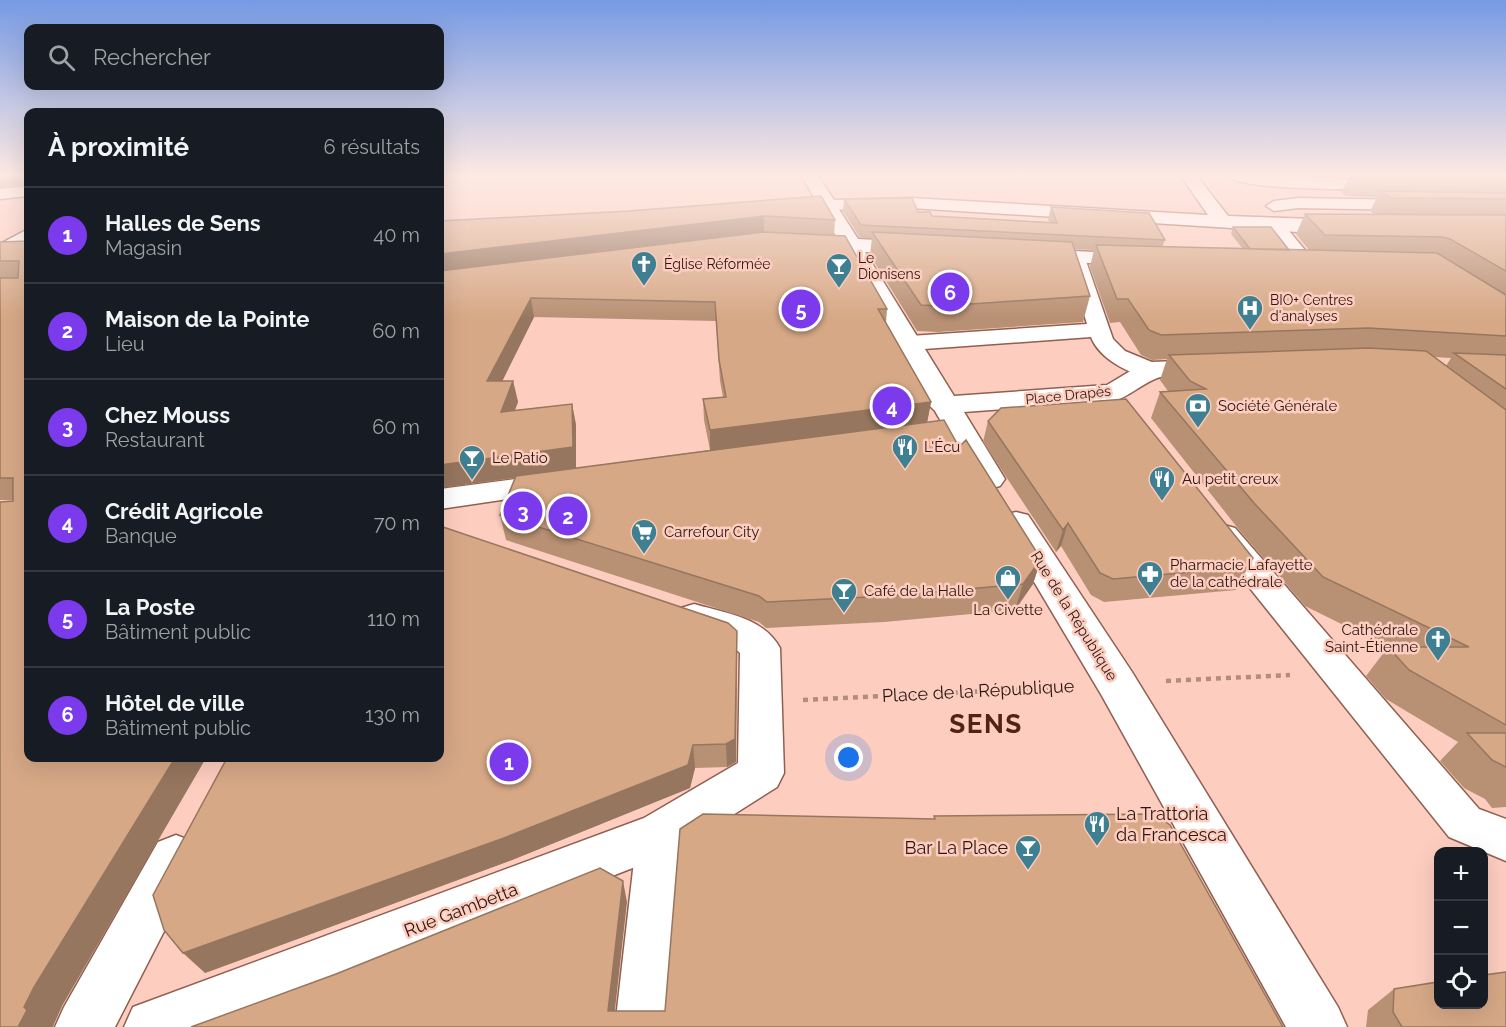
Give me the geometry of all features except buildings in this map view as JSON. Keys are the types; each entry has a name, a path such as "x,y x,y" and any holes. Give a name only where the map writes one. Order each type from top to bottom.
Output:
{"street":[{"name":"Rue de la République","path":"838,224 910,343 944,423 1116,684 1318,1027"},
{"path":"1280,224 1307,265"},
{"path":"1351,224 1369,226"},
{"path":"1,252 24,238"},
{"path":"787,242 936,249"},
{"path":"1,252 24,250"},
{"path":"1017,254 1162,261"},
{"path":"1075,258 1103,341 1117,356 1151,370 1235,367"},
{"path":"1285,264 1330,266"},
{"path":"910,343 1099,330"},
{"name":"Place Drapès","path":"944,423 1122,403 1151,370"},
{"path":"444,498 583,480"},
{"path":"1206,511 1464,823 1506,840"},
{"path":"667,609 744,634 760,648 760,702"},
{"name":"Rue Gambetta","path":"153,1027 658,835 761,773 760,702"},
{"path":"84,1027 197,820"},
{"path":"641,1027 658,835"}],"path":[{"name":"Place de la République","path":"760,702 1339,673"}],"place":[{"name":"Église Réformée","path":"644,287"},
{"name":"Le Dionisens","path":"839,289"},
{"name":"Hôtel de ville","path":"950,292"},
{"name":"La Poste","path":"801,309"},
{"name":"BIO+ Centres d'analyses","path":"1250,331"},
{"name":"Crédit Agricole","path":"892,406"},
{"name":"Société Générale","path":"1198,429"},
{"name":"L'Écu","path":"905,470"},
{"name":"Le Patio","path":"472,481"},
{"name":"Au petit creux","path":"1162,502"},
{"name":"Chez Mouss","path":"523,511"},
{"name":"Maison de la Pointe","path":"568,516"},
{"name":"Carrefour City","path":"644,555"},
{"name":"Pharmacie Lafayette de la cathédrale","path":"1150,597"},
{"name":"La Civette","path":"1008,601"},
{"name":"Café de la Halle","path":"844,614"},
{"name":"Cathédrale Saint-Étienne","path":"1438,662"},
{"name":"Halles de Sens","path":"509,762"},
{"name":"La Trattoria da Francesca","path":"1097,847"},
{"name":"Bar La Place","path":"1028,871"}],"district":[{"name":"SENS","path":"986,724"}]}
